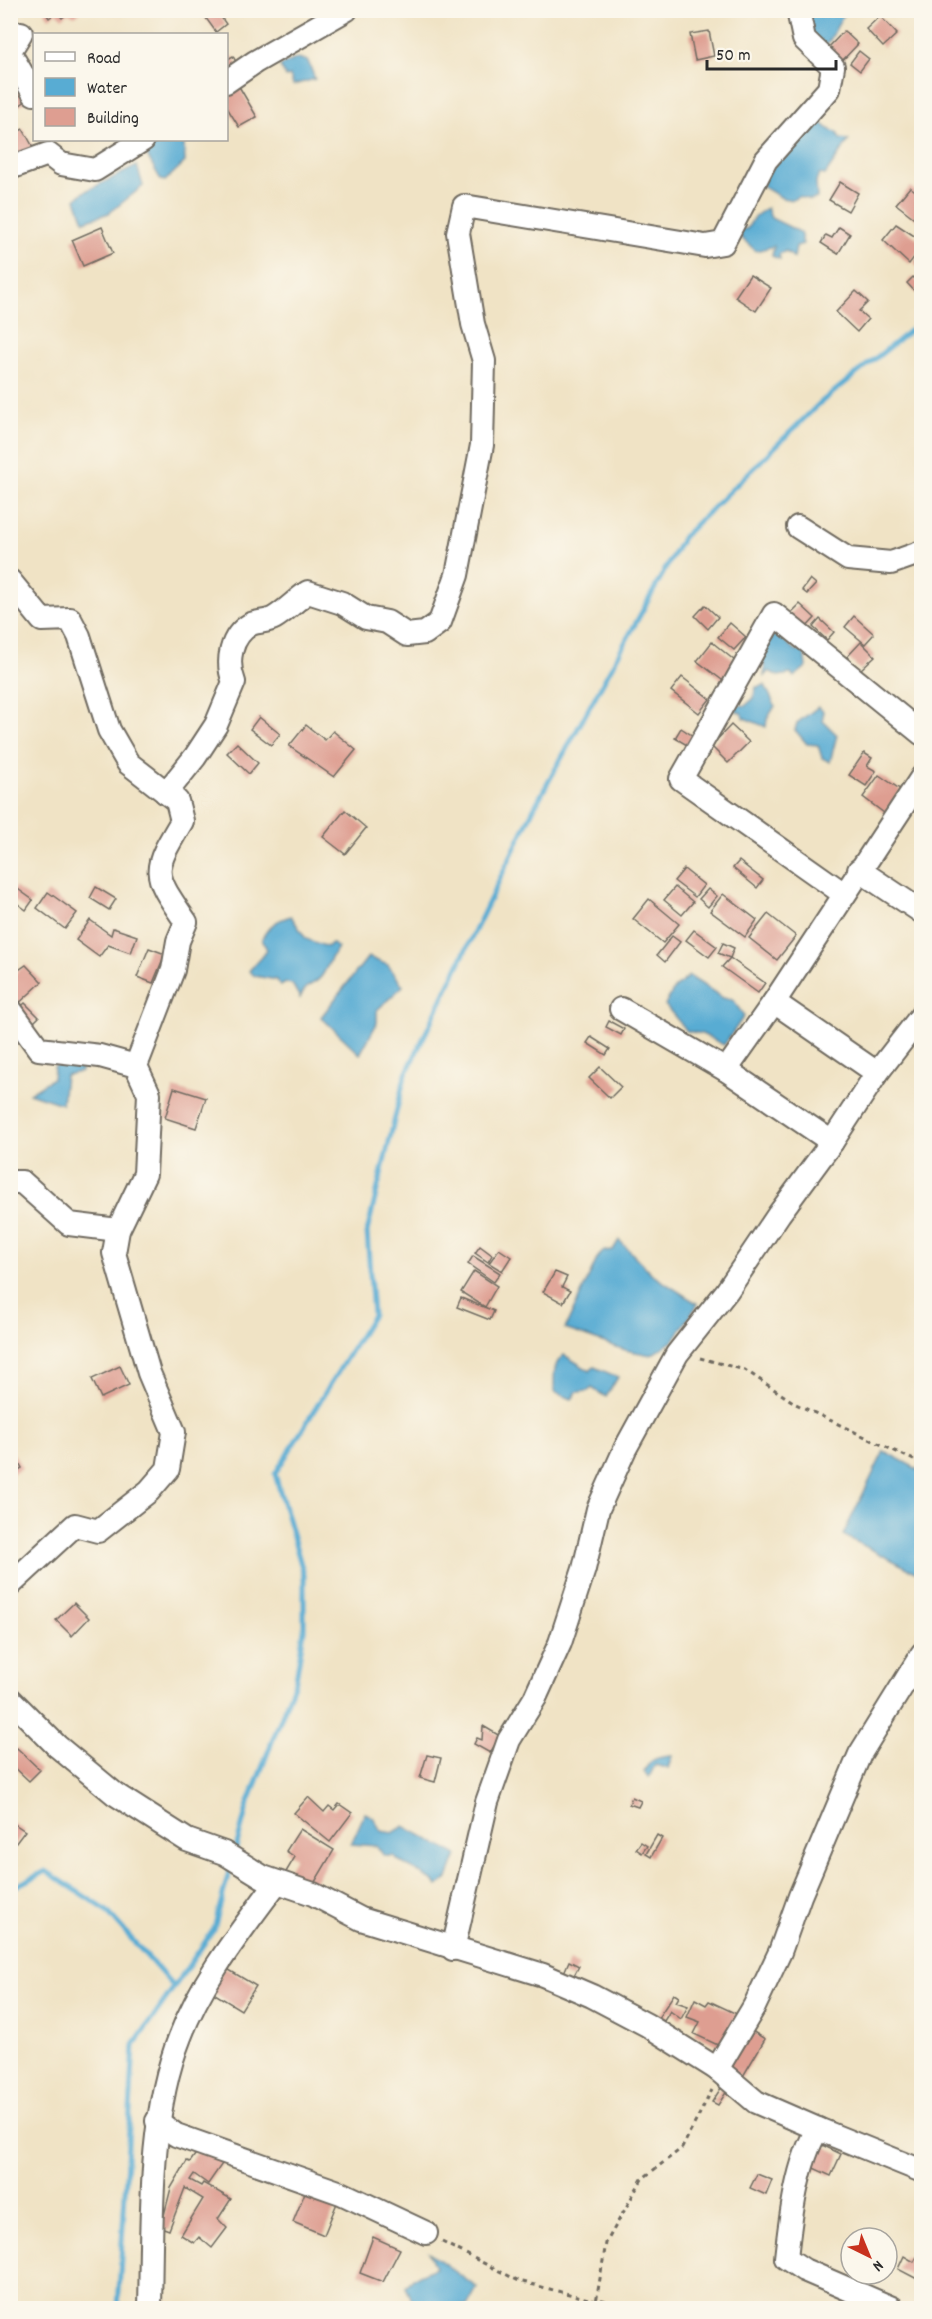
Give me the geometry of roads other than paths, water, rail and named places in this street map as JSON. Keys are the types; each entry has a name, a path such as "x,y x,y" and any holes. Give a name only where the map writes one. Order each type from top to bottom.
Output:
{"street":[{"path":"228,81 255,62 346,10"},
{"path":"166,793 195,757 216,725 234,682 228,668 231,653 238,636 245,628 273,618 308,592 342,603 366,618 387,622 407,634 425,633 440,622 457,575 482,445 484,361 473,324 458,233 464,206 705,246 723,243 766,160 829,89 833,67 804,39 798,10"},
{"path":"14,46 33,92"},
{"path":"10,168 51,147 61,164 95,170 141,141"},
{"path":"798,527 848,559 891,563 921,552"},
{"path":"10,581 42,620 70,620 79,636 109,730 128,763 177,801 183,820 159,861 162,886 186,922 178,941 173,970 136,1066 149,1094 145,1174 118,1230 114,1253 148,1373 174,1432 168,1469 149,1491 98,1531 75,1525 10,1585"},
{"path":"844,894 681,779 774,614 921,734"},
{"path":"726,1070 774,1002 921,777"},
{"path":"859,870 921,912"},
{"path":"774,1002 877,1073"},
{"path":"10,1009 39,1048 100,1056 136,1066"},
{"path":"621,1009 726,1070 832,1142"},
{"path":"453,1949 487,1802 509,1740 535,1698 560,1643 584,1569 598,1509 625,1449 677,1354 727,1291 779,1214 832,1142 877,1073 921,1015"},
{"path":"10,1182 22,1182 54,1207 69,1224 118,1230"},
{"path":"718,2071 754,2007 775,1961 860,1754 921,1654"},
{"path":"10,1700 57,1746 115,1794 187,1840 224,1853 263,1877 313,1894 361,1918 453,1949 543,1975 592,1996 647,2025 718,2071 756,2102 921,2171"},
{"path":"150,2308 157,2121 179,2038 207,1982 277,1882"},
{"path":"157,2121 176,2135 341,2193 426,2233"},
{"path":"818,2129 812,2137 802,2173 786,2258 814,2275 892,2308"}],"water":[{"path":"809,11 845,11 830,40 821,51 810,41"},
{"path":"298,58 308,61 315,79 293,85 290,76 286,77 280,66"},
{"path":"817,119 830,130 837,132 840,139 849,140 825,175 819,174 816,182 817,198 810,200 798,196 793,200 782,198 762,186 767,170"},
{"path":"158,141 182,141 185,162 165,181 161,180 144,150"},
{"path":"137,166 143,186 109,213 84,221 76,199 84,192"},
{"path":"767,208 771,218 800,232 803,244 796,246 794,258 786,251 779,254 780,259 772,256 774,246 756,251 737,234 738,229 747,229 754,217"},
{"path":"775,633 795,650 804,651 806,667 794,677 791,674 778,676 769,671 764,676 761,653"},
{"path":"765,685 775,706 767,719 766,727 744,718 741,713 733,709 737,704 745,706 754,698 756,687"},
{"path":"818,707 823,711 823,721 837,735 830,762 822,758 818,745 807,744 795,730 797,723"},
{"path":"291,916 306,939 327,947 332,943 338,948 320,978 305,989 300,998 292,984 286,983 280,986 277,980 255,976 249,971 267,950 262,939 267,930 277,922"},
{"path":"368,957 388,965 403,986 377,1010 377,1023 360,1054 321,1017"},
{"path":"689,976 723,998 733,1000 744,1016 724,1045 702,1034 687,1031 665,1005 674,989"},
{"path":"62,1060 81,1062 81,1072 65,1075 62,1104 29,1093 53,1078 54,1067"},
{"path":"619,1240 654,1276 698,1304 673,1341 651,1355 625,1350 565,1329 598,1257 604,1251 613,1250"},
{"path":"564,1355 590,1371 594,1367 618,1377 606,1397 592,1388 588,1391 577,1392 572,1399 554,1392 555,1368"},
{"path":"884,1451 921,1471 921,1575 843,1535"},
{"path":"672,1756 668,1768 655,1765 649,1777 644,1772 655,1759"},
{"path":"365,1813 373,1817 381,1831 393,1833 404,1826 457,1855 448,1878 438,1886 428,1877 405,1865 394,1856 384,1856 377,1846 351,1844"},
{"path":"429,2252 477,2288 467,2306 414,2303 406,2287 413,2278 435,2268"}],"waterway":[{"path":"235,1852 247,1807 296,1679 304,1630 304,1575 275,1474 373,1315 367,1232 405,1076 534,808 683,537 820,403 922,321"},
{"path":"118,2308 134,2045 214,1929 231,1864"},
{"path":"10,1889 46,1871 106,1910 174,1987"}]}
